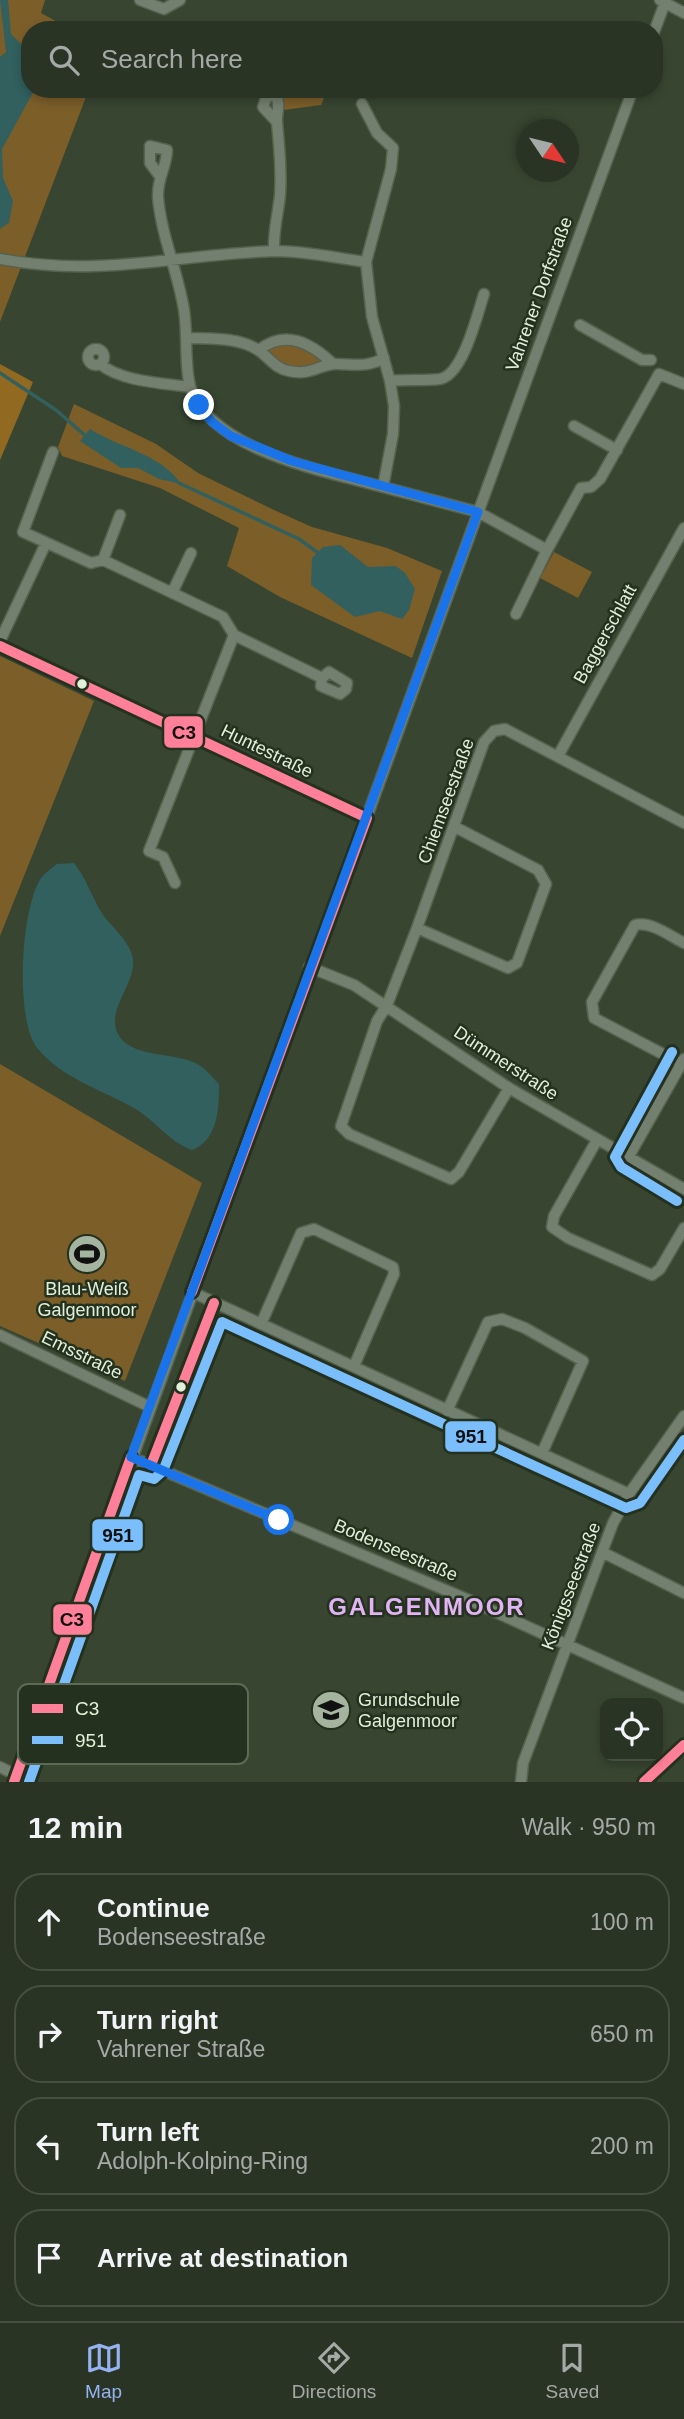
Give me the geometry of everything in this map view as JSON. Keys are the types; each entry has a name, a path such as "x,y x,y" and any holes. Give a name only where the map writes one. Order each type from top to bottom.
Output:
{"street":[{"path":"140,0 164,9 180,0"},
{"path":"658,21 664,1 684,13"},
{"name":"Vahrener Dorfstraße","path":"49,1684 309,967 630,98"},
{"path":"362,104 377,133 393,148 391,169 366,262 372,317 390,381 393,434 383,487"},
{"path":"274,251 273,226 280,198 277,122"},
{"path":"159,175 158,198 174,262 188,338 190,387 212,422 231,436 292,461 478,512 547,550"},
{"path":"0,259 60,268 174,262 274,251 366,262"},
{"path":"390,381 439,379 449,375 464,353 484,294"},
{"path":"580,325 642,360 651,360"},
{"path":"188,338 219,339 259,350 269,362 286,371 317,371 332,363 370,366 384,358"},
{"path":"259,350 273,340 297,340 316,348 332,363"},
{"path":"100,364 112,371 138,378 190,387"},
{"path":"516,614 581,488 591,487 600,479 659,374 684,384"},
{"path":"574,426 617,450"},
{"path":"53,452 23,532 91,563 103,560 223,617 233,635 321,678"},
{"path":"103,560 120,515"},
{"name":"Baggerschlatt","path":"558,756 684,528"},
{"path":"0,641 46,543"},
{"path":"172,593 191,553"},
{"path":"175,883 163,857 149,851 233,635"},
{"name":"Huntestraße","path":"0,646 366,818"},
{"name":"Chiemseestraße","path":"509,1088 459,1172 451,1178 444,1178 349,1134 341,1126 377,1021 387,1005 417,928 484,742 494,731 505,729 684,823"},
{"path":"417,928 508,968 516,963 546,884 538,870 455,827"},
{"path":"629,1156 682,1061 594,1017 592,1002 635,925 642,923 684,943"},
{"name":"Dümmerstraße","path":"309,967 354,985 509,1088 684,1189"},
{"path":"597,1140 554,1216 552,1227 568,1238 652,1275 660,1269 684,1228"},
{"path":"261,1324 301,1233 314,1229 393,1267 394,1273 354,1366"},
{"path":"192,1292 629,1494"},
{"path":"150,1465 214,1303"},
{"path":"447,1411 488,1322 502,1319 525,1328 583,1361 542,1453"},
{"name":"Emsstraße","path":"0,1335 150,1407"},
{"name":"Königsseestraße","path":"521,1782 523,1763 602,1552 629,1494 684,1416"},
{"name":"Bodenseestraße","path":"131,1457 470,1600 684,1698"},
{"path":"602,1552 684,1593"},
{"path":"644,1782 684,1745"},
{"path":"0,1768 15,1778"}],"shaded area":[{"path":"0,0 45,0 41,13 56,21 21,21 21,98 86,98 0,322"},
{"path":"282,98 324,98 321,105 284,110"},
{"path":"297,343 327,362 311,368 295,368 265,354 270,345"},
{"path":"0,364 33,382 0,460"},
{"path":"74,404 156,444 198,473 274,510 312,527 387,548 442,571 412,658 280,597 227,566 239,528 160,488 62,456 58,447"},
{"path":"554,552 592,572 578,598 540,578"},
{"path":"0,656 94,701 0,936"},
{"name":"Blau-Weiß Galgenmoor","path":"0,1064 202,1183 125,1381 0,1326"}],"water":[{"path":"0,0 8,0 11,34 21,44 21,98 30,98 2,149 3,178 13,201 9,223 0,229 0,57 6,52"},
{"path":"90,429 163,465 181,484 159,479 138,468 121,468 80,441"},
{"path":"340,545 368,567 396,566 405,573 415,589 409,610 402,619 380,611 355,617 311,585 312,558 323,547"},
{"path":"74,863 103,915 121,936 133,959 133,968 116,1014 117,1032 123,1041 132,1047 199,1065 219,1084 217,1113 212,1131 201,1145 192,1150 175,1141 140,1112 58,1068 38,1049 30,1035 23,991 23,964 34,893 41,878 57,864"}],"waterway":[{"path":"0,373 56,410 88,438"},
{"path":"179,483 299,539 317,552"}],"transit line":[{"name":"C3","path":"0,646 367,818"},
{"name":"C3","path":"192,1292 367,818"},
{"name":"951","path":"672,1052 615,1157 621,1167 677,1201"},
{"name":"C3","path":"151,1465 214,1303"},
{"name":"951","path":"64,1684 139,1475 154,1479 163,1471 222,1322 626,1508 640,1503 684,1440"},
{"name":"C3","path":"49,1684 131,1457"},
{"name":"C3","path":"644,1782 684,1745"},
{"name":"C3","path":"14,1782 20,1764"},
{"name":"951","path":"29,1782 35,1764"}],"place":[{"name":"Blau-Weiß Galgenmoor","path":"87,1254"},
{"name":"Grundschule Galgenmoor","path":"331,1710"}],"district":[{"name":"GALGENMOOR","path":"427,1607"}],"route":[{"path":"199,405 212,422 231,436 292,461 478,512 131,1457 279,1520"}]}
